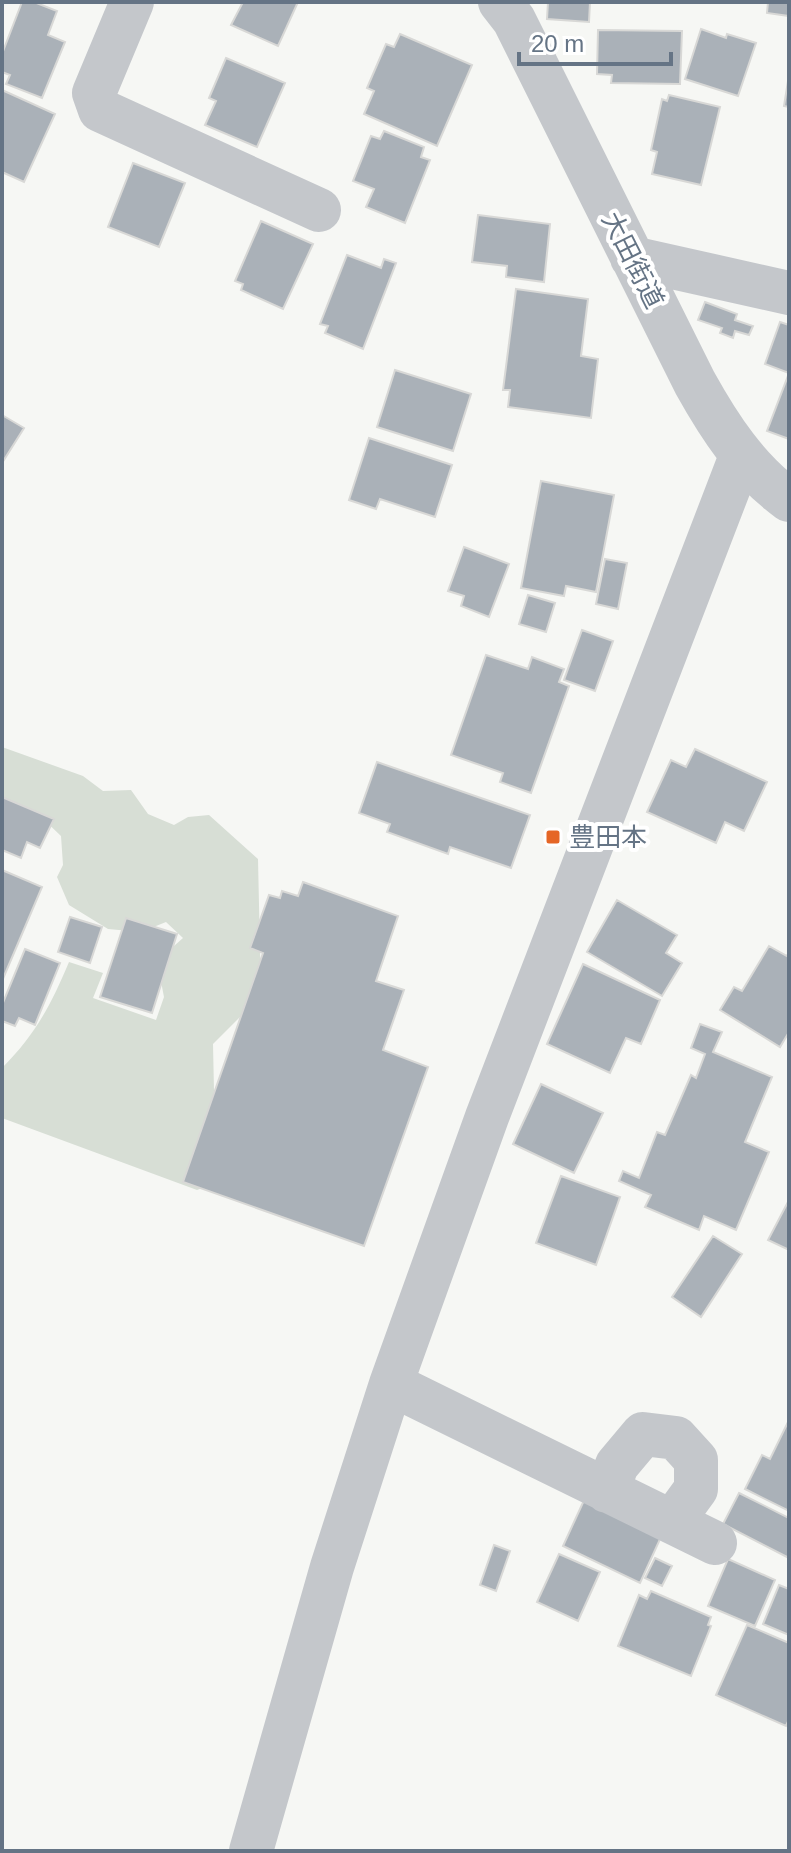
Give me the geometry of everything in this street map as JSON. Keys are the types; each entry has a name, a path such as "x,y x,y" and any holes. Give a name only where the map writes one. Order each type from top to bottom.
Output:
{"street":[{"path":"132,2 94,93 100,110 319,210"},
{"name":"大田街道","path":"500,2 514,20 718,425 741,456 789,500"},
{"path":"632,258 789,293"},
{"path":"251,1851 332,1567 391,1384 487,1117 741,456"},
{"path":"391,1384 715,1543"},
{"path":"607,1491 617,1465 643,1434 676,1438 696,1460 696,1489 672,1522"}],"shaded area":[{"path":"2,747 83,776 103,791 131,790 148,814 174,825 188,817 209,815 258,859 261,996 213,1044 214,1091 209,1118 213,1184 197,1190 2,1118 2,1068 41,1019 69,962 103,973 93,998 156,1020 164,997 157,961 183,938 166,922 141,932 108,929 69,905 57,877 63,865 61,836 38,814 2,806"}],"building":[{"path":"22,2 34,2 57,11 48,35 65,42 42,98 6,84 10,75 2,72 2,54"},
{"path":"238,2 298,2 278,46 231,25 242,4"},
{"path":"548,2 590,2 589,22 547,19"},
{"path":"768,2 789,2 789,16 767,13"},
{"path":"701,29 726,38 727,34 756,43 738,96 685,79"},
{"path":"598,30 682,31 680,84 611,83 612,75 597,74"},
{"path":"400,34 472,65 437,146 364,114 374,91 367,88 386,44 394,47"},
{"path":"226,58 285,83 257,147 205,125 216,101 209,98"},
{"path":"789,75 789,107 784,106"},
{"path":"2,90 55,114 24,182 2,172"},
{"path":"669,95 720,107 701,185 652,174 657,152 651,150 662,99 667,101"},
{"path":"384,131 424,147 421,157 430,160 405,223 366,207 374,189 353,181 371,136 380,139"},
{"path":"133,163 185,183 159,247 108,227"},
{"path":"478,215 550,224 544,282 506,277 507,266 472,262"},
{"path":"261,221 313,244 283,309 241,290 243,284 235,281"},
{"path":"347,255 381,268 384,259 396,263 363,349 325,333 328,326 320,324"},
{"path":"516,289 588,299 581,356 598,359 591,418 508,407 510,390 503,390"},
{"path":"705,302 737,314 735,320 753,326 749,335 735,331 733,338 720,333 722,328 698,320"},
{"path":"780,322 789,325 789,373 765,364"},
{"path":"395,370 471,394 453,451 377,427"},
{"path":"789,373 789,439 767,431"},
{"path":"2,415 24,428 2,463"},
{"path":"369,438 452,465 435,517 380,499 376,509 349,500"},
{"path":"541,481 614,495 596,592 566,586 564,596 521,588"},
{"path":"464,547 509,564 489,617 461,606 464,596 448,591"},
{"path":"605,559 627,563 618,609 596,604"},
{"path":"528,595 555,603 546,632 519,624"},
{"path":"582,630 613,641 595,691 564,680"},
{"path":"486,655 528,669 532,657 564,669 559,682 569,686 531,793 500,782 503,773 451,755"},
{"path":"695,749 767,782 744,831 725,822 716,843 647,812 671,760 686,767"},
{"path":"377,762 530,815 511,868 450,847 448,854 387,832 390,824 359,813"},
{"path":"2,797 54,819 40,848 27,842 21,858 2,850"},
{"path":"2,870 42,887 2,981"},
{"path":"303,882 398,916 376,981 404,990 383,1050 428,1067 364,1246 183,1182 263,953 250,948 269,895 280,898 282,891 298,896"},
{"path":"617,900 677,935 666,953 682,963 662,996 587,952"},
{"path":"70,917 102,927 90,963 58,952"},
{"path":"126,918 177,934 152,1013 100,997"},
{"path":"769,946 787,956 789,952 789,1032 780,1047 720,1010 734,987 742,991"},
{"path":"25,949 60,963 35,1025 19,1018 15,1026 2,1021 2,1005"},
{"path":"583,964 660,1000 641,1044 626,1038 610,1073 547,1044"},
{"path":"700,1024 722,1032 713,1052 772,1077 745,1142 769,1152 736,1230 704,1216 699,1230 645,1207 651,1195 619,1181 623,1171 639,1178 657,1132 665,1135 691,1075 696,1078 705,1054 691,1048"},
{"path":"541,1084 603,1113 574,1173 513,1144"},
{"path":"561,1176 620,1197 596,1265 536,1243"},
{"path":"789,1200 789,1250 768,1240"},
{"path":"713,1236 742,1254 701,1317 672,1297"},
{"path":"789,1420 789,1511 745,1489 762,1455 770,1459"},
{"path":"739,1493 789,1518 789,1558 723,1524"},
{"path":"586,1496 661,1537 640,1583 563,1546"},
{"path":"494,1545 510,1551 496,1591 480,1585"},
{"path":"559,1554 600,1572 578,1621 537,1602"},
{"path":"655,1558 672,1566 662,1586 645,1578"},
{"path":"728,1559 775,1580 755,1626 708,1606"},
{"path":"779,1585 789,1589 789,1635 763,1624"},
{"path":"651,1591 711,1617 708,1625 711,1626 691,1676 618,1646 639,1595 647,1599"},
{"path":"747,1625 789,1643 789,1719 786,1726 716,1695"}],"place":[{"name":"豊田本","path":"553,837"}]}
